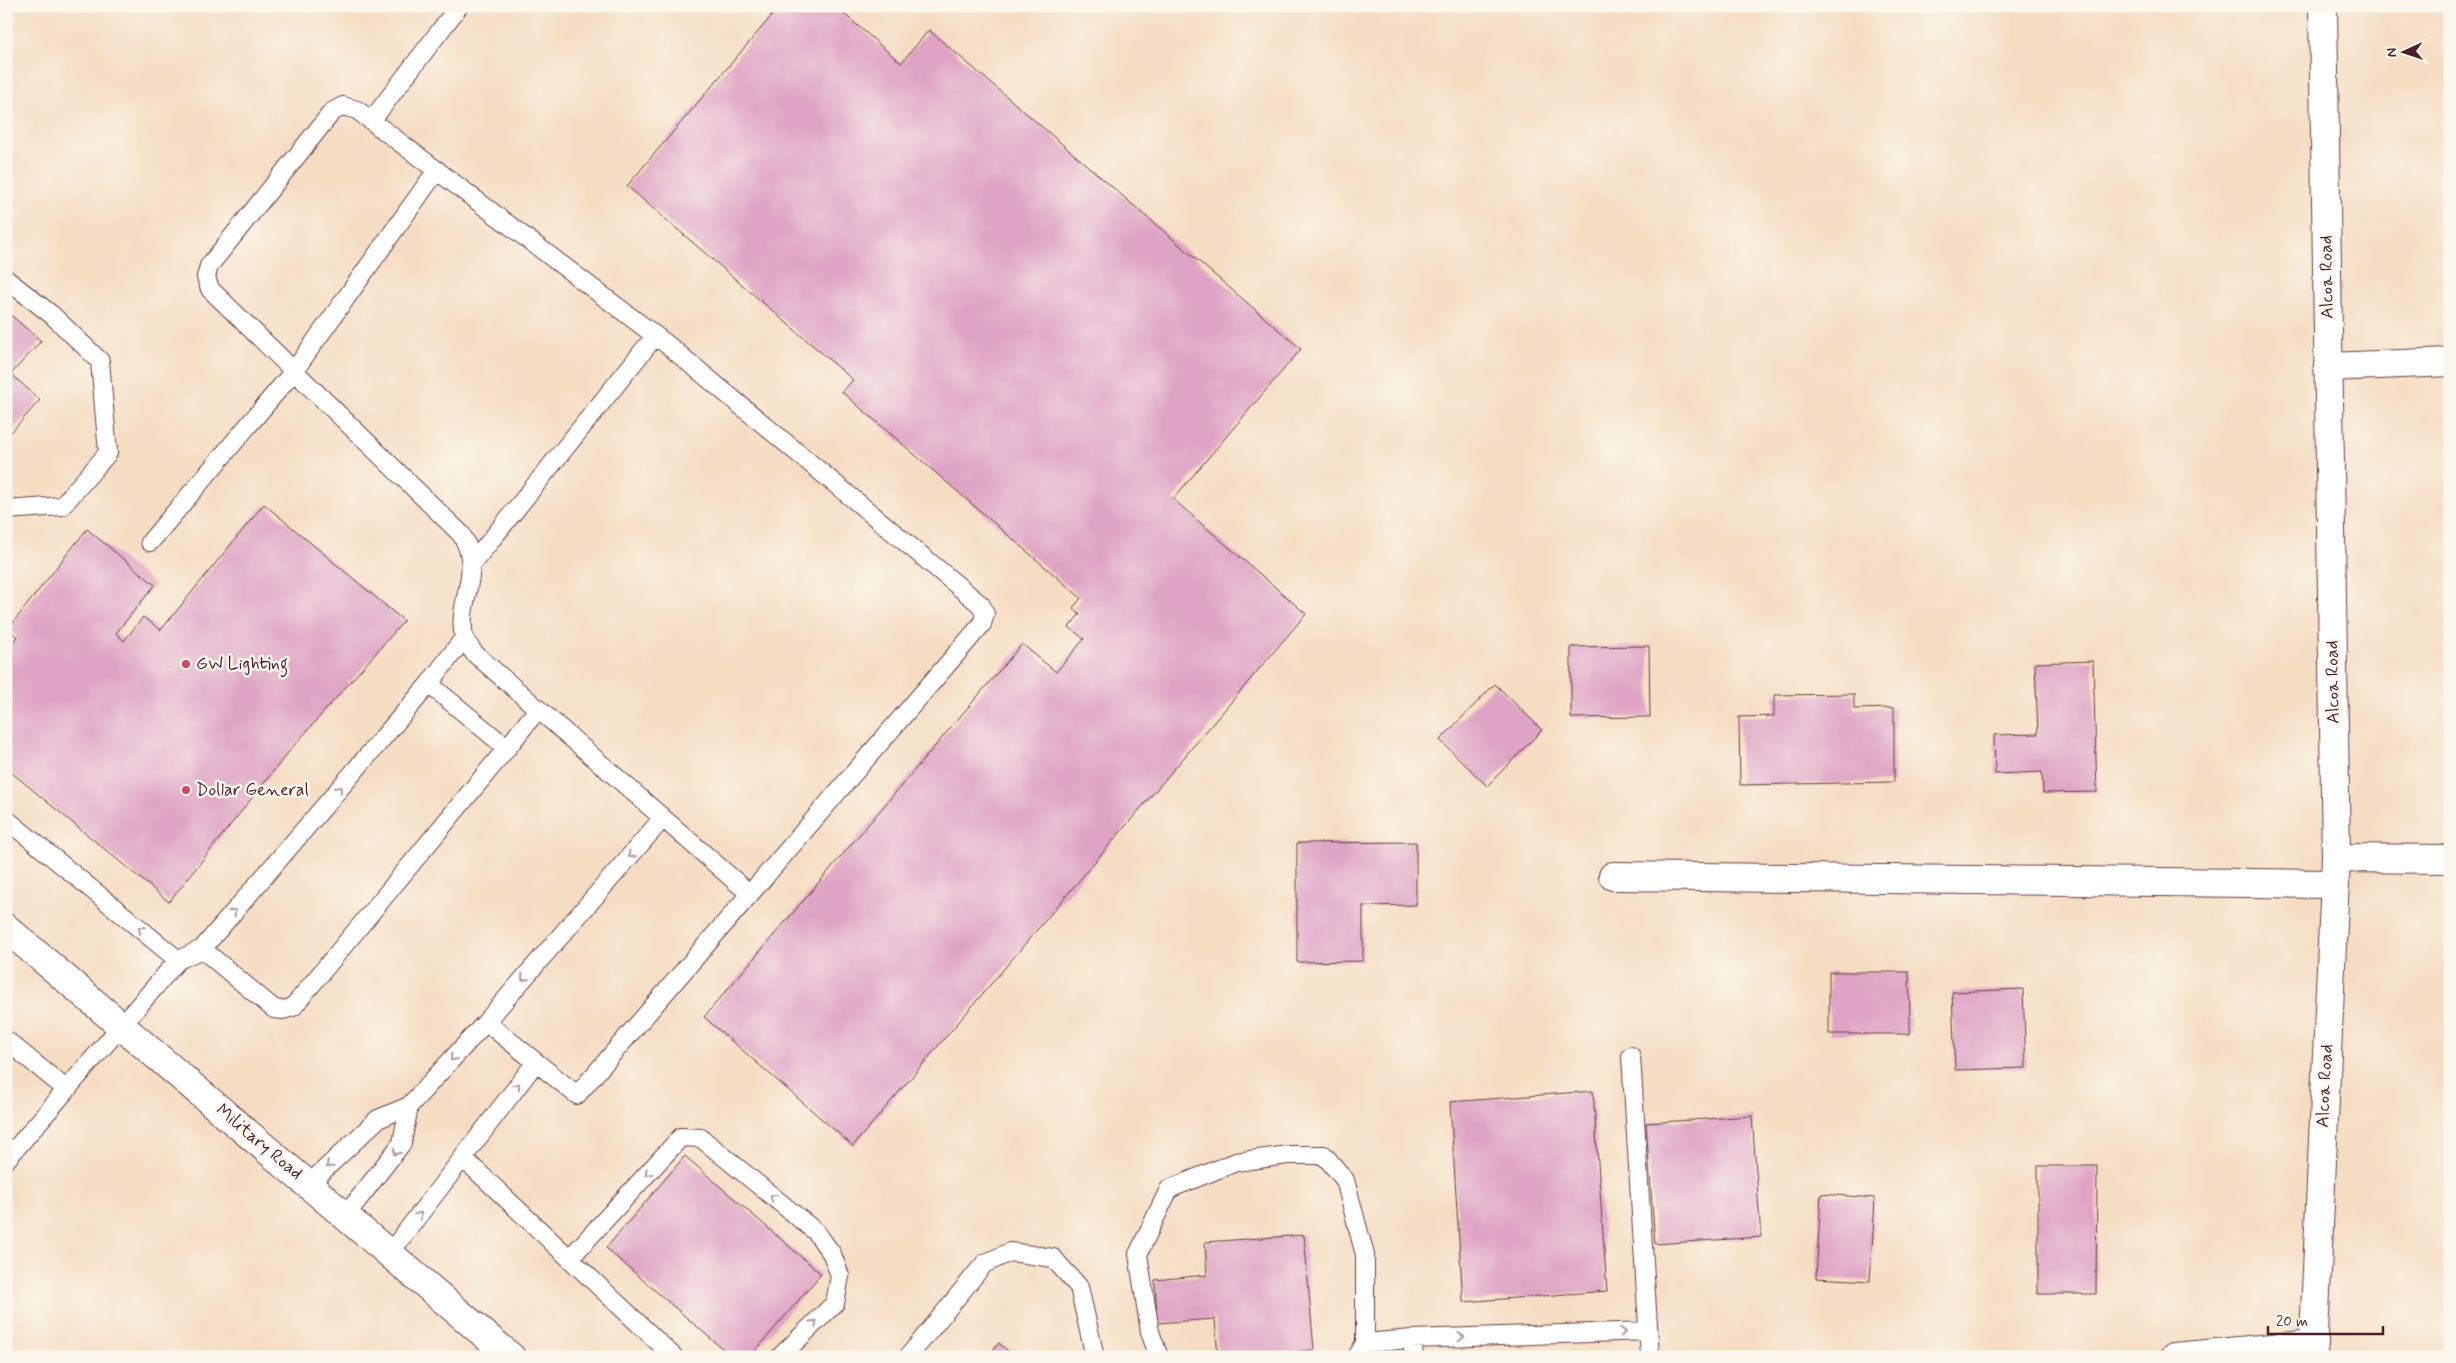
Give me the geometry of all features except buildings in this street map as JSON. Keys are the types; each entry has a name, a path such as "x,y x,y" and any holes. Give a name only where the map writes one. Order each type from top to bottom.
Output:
{"main road":[{"name":"Alcoa Road","path":"2313,1351 2335,871 2323,6"},
{"path":"2328,367 2450,362"},
{"path":"1614,876 2335,871 2450,859"},
{"name":"Military Road","path":"6,928 511,1357"},
{"path":"2174,1357 2313,1351"}],"lane":[{"path":"372,120 459,6"},
{"path":"486,1022 578,1095 982,624 985,614 981,605 656,336 372,120 357,110 344,106 332,112 209,266 206,277 210,289 461,534 469,547 471,564 463,619 464,638 474,653 750,894"},
{"path":"150,542 294,370 437,170"},
{"path":"6,279 52,315 100,361 108,453 62,506 6,510"},
{"path":"471,564 656,336"},
{"path":"6,1160 178,960 202,950 429,684 464,638"},
{"path":"429,684 507,748"},
{"path":"202,950 274,1009 283,1010 293,1007 538,709"},
{"path":"6,818 178,960"},
{"path":"309,1184 378,1119 409,1106 486,1022 663,818"},
{"path":"6,1040 66,1090"},
{"path":"1630,1056 1650,1357"},
{"path":"389,1254 536,1062"},
{"path":"346,1215 402,1143 409,1106"},
{"path":"570,1258 681,1137 701,1138 816,1232 832,1254 840,1276 835,1303 780,1357"},
{"path":"1159,1357 1150,1332 1138,1254 1169,1189 1236,1162 1288,1155 1324,1154 1345,1180 1365,1255 1361,1350 1412,1339 1648,1331"},
{"path":"463,1158 674,1357"},
{"path":"908,1357 984,1264 1010,1252 1053,1258 1079,1288 1095,1357"},
{"path":"1412,1339 1414,1357"}],"place":[{"name":"GW Lighting","path":"186,664"},
{"name":"Dollar General","path":"186,790"}]}
